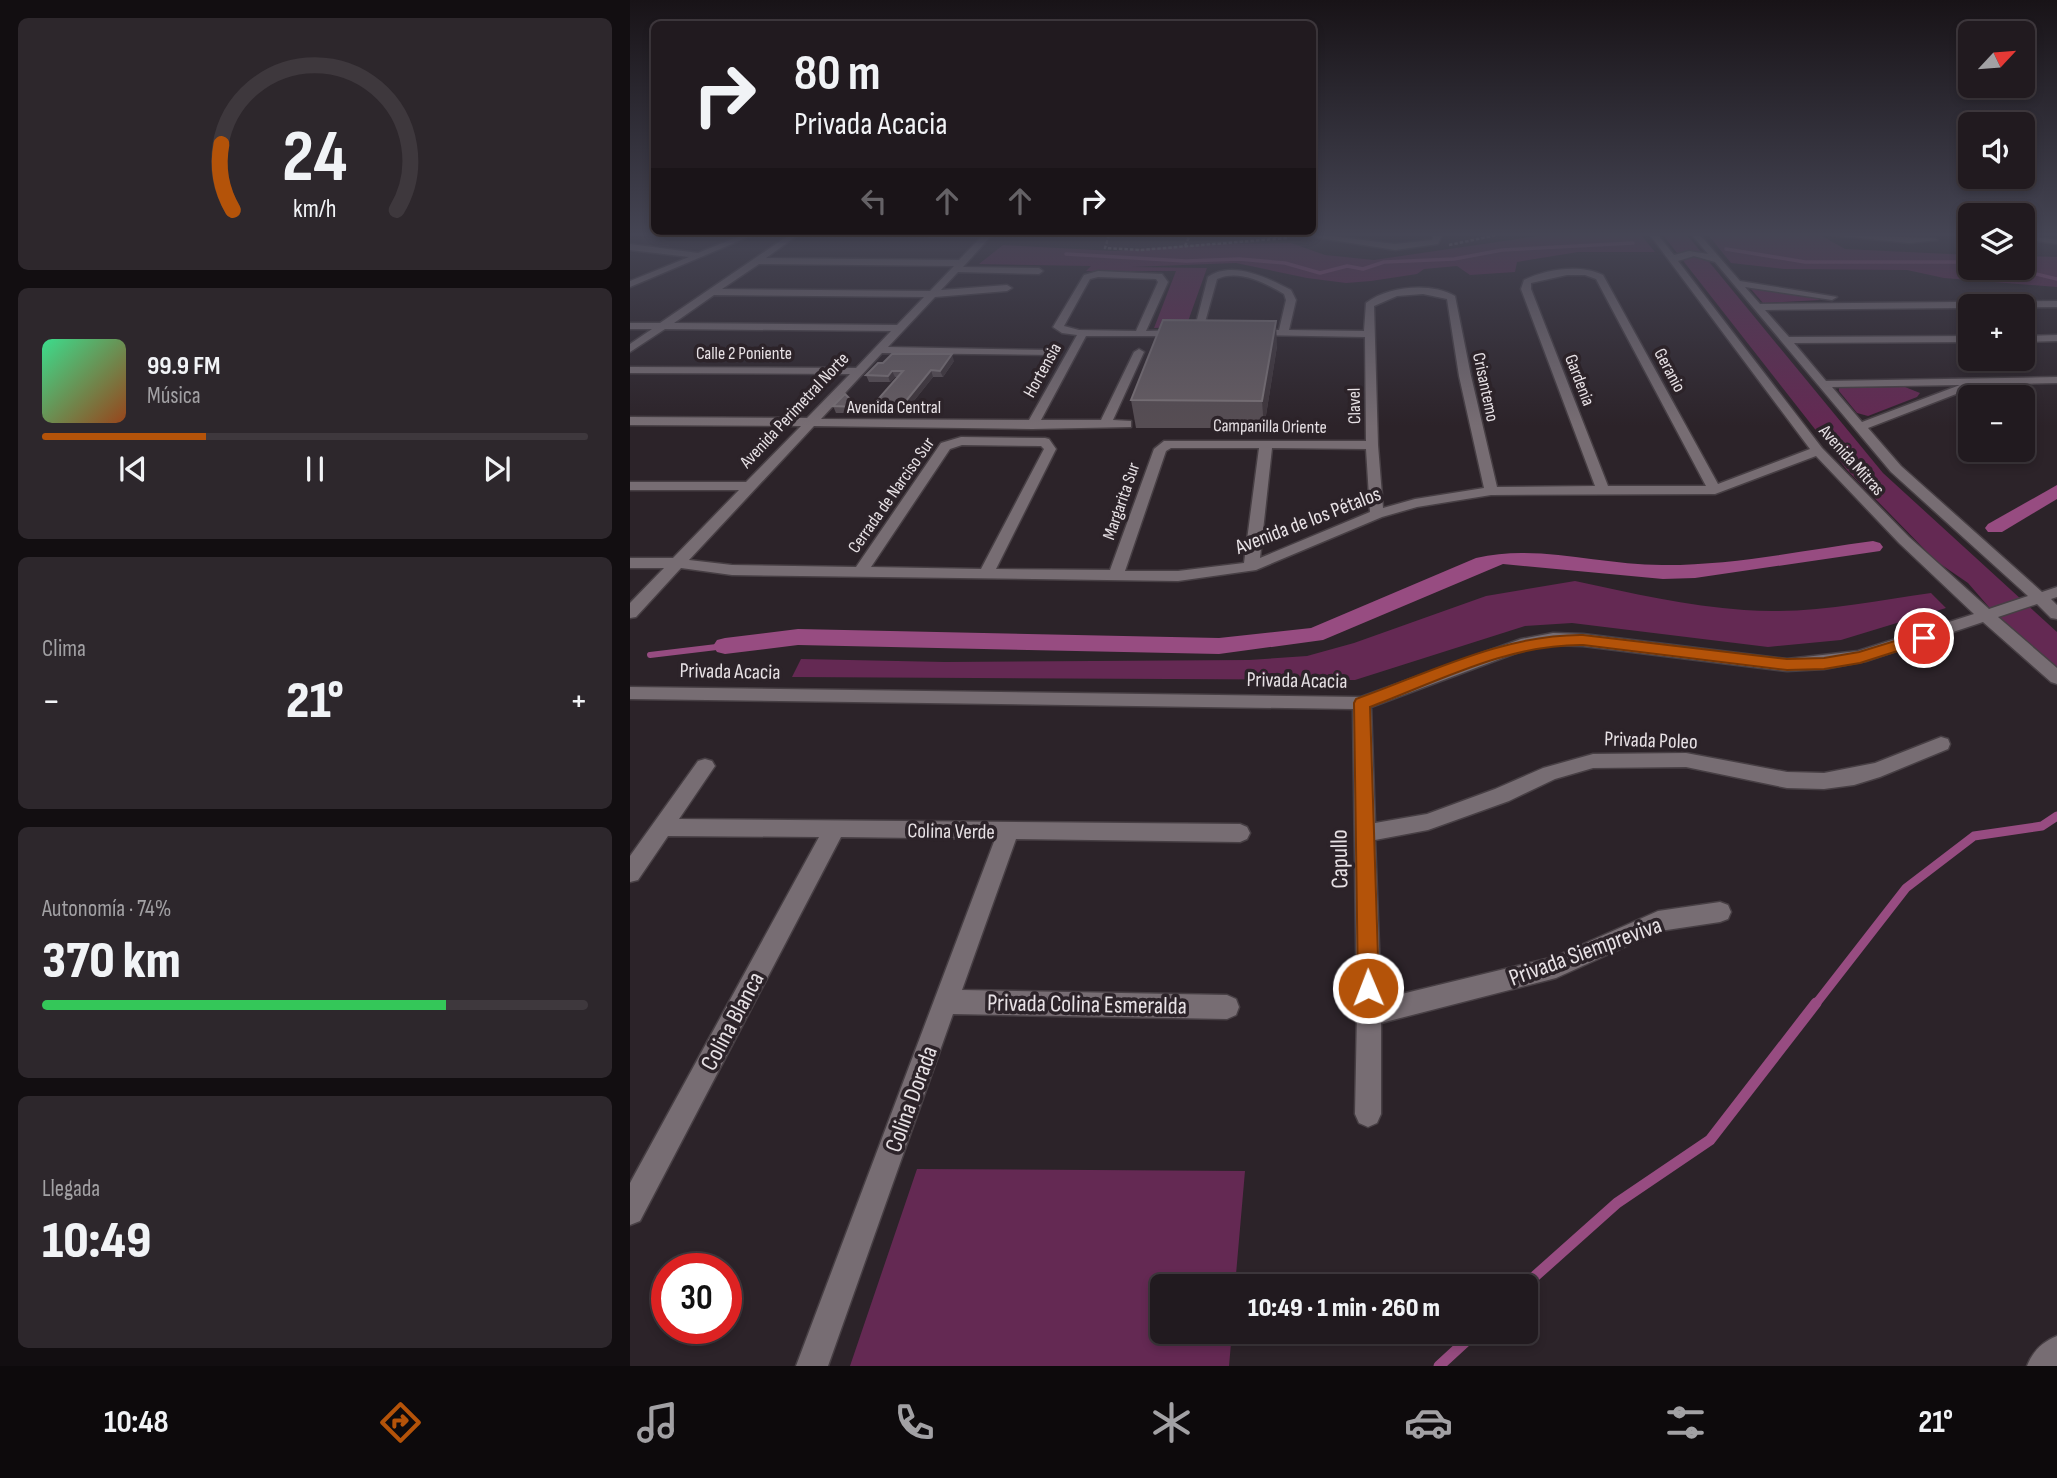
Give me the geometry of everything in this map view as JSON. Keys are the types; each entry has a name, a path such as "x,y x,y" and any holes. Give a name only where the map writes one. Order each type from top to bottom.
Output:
{"street":[{"path":"630,349 702,299"},
{"name":"Avenida Perimetral Norte","path":"630,613 926,299"},
{"path":"1074,299 1058,327 1060,330 1083,333 1209,333"},
{"path":"1140,332 1155,299"},
{"path":"1197,332 1207,299"},
{"path":"1283,333 1291,299"},
{"name":"Crisantemo","path":"1452,299 1465,376 1491,491"},
{"name":"Gardenia","path":"1530,299 1603,491"},
{"name":"Geranio","path":"1612,299 1714,490"},
{"name":"Avenida Mitras","path":"1702,299 1818,451 1890,527 2057,678"},
{"name":"Avenida Mitras","path":"1750,299 1906,478 2057,614"},
{"path":"1840,299 1887,306"},
{"name":"Clavel","path":"1374,300 1369,305 1372,445 1377,513"},
{"path":"1757,307 2057,304"},
{"path":"630,326 898,328"},
{"name":"Hortensia","path":"1032,425 1083,333"},
{"path":"1246,333 1370,334"},
{"path":"2035,339 2057,338"},
{"path":"1786,340 1958,339"},
{"path":"877,350 1049,353"},
{"path":"1105,424 1139,352"},
{"name":"Calle 2 Poniente","path":"630,370 858,371"},
{"path":"1824,384 2057,380"},
{"path":"1860,427 1978,382"},
{"name":"Avenida Central","path":"630,421 1127,424"},
{"name":"Cerrada de Narciso Sur","path":"861,571 945,446 954,442 1045,442 1050,449 986,573"},
{"name":"Campanilla Oriente","path":"1168,444 1372,445"},
{"name":"Margarita Sur","path":"1116,575 1160,449 1168,444"},
{"path":"1251,567 1266,444"},
{"name":"Avenida de los Pétalos","path":"630,563 679,563 732,570 1178,576 1251,567 1377,513 1415,503 1491,491 1714,490 1818,451"},
{"path":"630,485 748,486"},
{"name":"Privada Acacia","path":"630,693 1362,703 1521,645 1553,639 1583,640 1787,664 1824,663 1860,657 2057,592"},
{"name":"Capullo","path":"1362,703 1369,1014 1368,1114"},
{"name":"Privada Poleo","path":"1364,833 1428,822 1550,774 1593,761 1686,760 1787,780 1824,781 1854,777 1880,769 1941,744"},
{"path":"630,873 705,766"},
{"name":"Colina Verde","path":"663,827 1240,833"},
{"name":"Colina Blanca","path":"630,1211 834,830"},
{"name":"Colina Dorada","path":"812,1366 1007,832"},
{"name":"Privada Siempreviva","path":"1369,1014 1556,967 1658,921 1720,912"},
{"name":"Privada Colina Esmeralda","path":"946,1002 1227,1007"},
{"path":"2043,1366 2057,1352"}],"shaded area":[{"path":"1165,299 1196,299 1186,327 1154,328"},
{"path":"1713,299 1739,299 1883,473 2057,632 2057,670 2008,629 1968,583 1936,561 1847,470"},
{"path":"1759,299 1820,300 1763,303"},
{"path":"1905,387 1920,393 1917,397 1868,416 1857,413 1839,391 1839,388"},
{"path":"1575,581 1680,602 1744,610 1814,609 1931,593 1946,608 1841,640 1768,647 1572,623 1525,626 1355,680 792,677 801,659 945,662 1249,660 1307,656 1354,643 1486,596"},
{"path":"917,1169 1245,1171 1236,1274 1150,1274 1150,1344 1231,1344 1229,1366 850,1366"}],"building":[{"path":"1163,320 1276,321 1262,401 1131,400"},
{"path":"892,354 952,354 940,371 931,370 902,406 873,405 903,371 892,371 888,376 866,375"},
{"path":"845,394 858,407 833,406"}],"waterway":[{"path":"1995,528 2057,491"},
{"path":"725,646 798,637 1219,646 1315,635 1483,563 1503,558 1663,572 1695,571 1873,547"},
{"path":"650,655 725,646"},
{"path":"1815,1005 1906,888 1974,836 2042,826 2057,816"},
{"path":"1537,1274 1617,1203 1710,1140 1816,1003"},
{"path":"1439,1366 1463,1344"}],"route":[{"path":"1368,988 1362,703 1521,645 1553,639 1583,640 1787,664 1824,663 1860,657 1924,638"}]}
